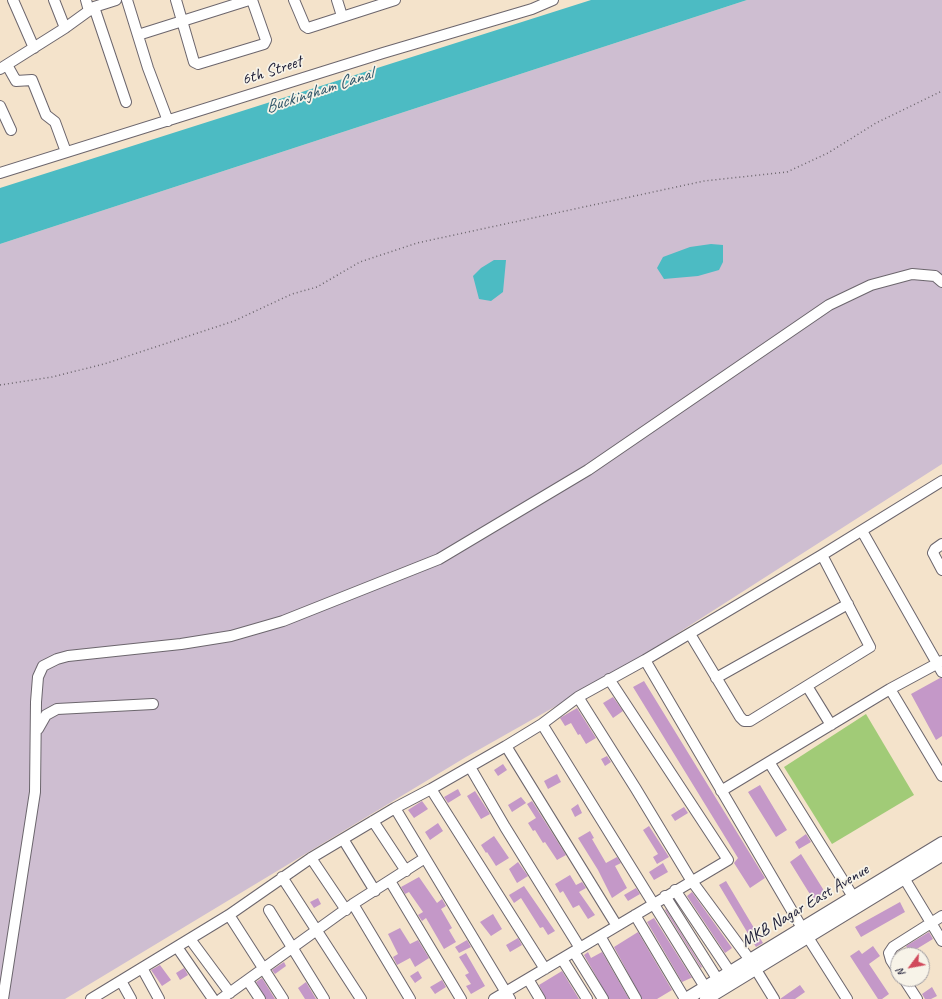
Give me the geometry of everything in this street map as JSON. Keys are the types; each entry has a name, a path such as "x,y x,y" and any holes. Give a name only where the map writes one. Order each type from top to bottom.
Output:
{"main road":[{"name":"MKB Nagar East Avenue","path":"856,902 942,843"},
{"path":"753,964 856,902 904,878 942,855"},
{"name":"MKB Nagar East Avenue","path":"706,993 718,980 730,972 753,964"},
{"name":"MKB Nagar East Avenue","path":"686,999 706,993 753,964"}],"street":[{"path":"13,0 34,48"},
{"path":"54,0 65,28"},
{"path":"86,0 91,9 126,102"},
{"path":"66,152 55,122 46,115 32,80 16,81 2,68 65,28 91,9 116,0"},
{"path":"127,0 148,68 168,121"},
{"path":"138,35 182,22 251,0 266,40 264,44 196,64 182,22 176,0"},
{"path":"294,0 307,28 379,2 395,0"},
{"path":"337,0 342,16"},
{"name":"6th Street","path":"0,173 532,8 553,0"},
{"path":"0,106 11,130"},
{"path":"3,999 35,792 37,731 36,702 38,677 43,666 57,658 68,656 181,644 232,636 283,621 439,559 588,470 829,305 871,286 912,274 935,276 942,282"},
{"path":"91,999 104,996 121,981 229,915 311,858 395,808 431,790 506,746 542,724 578,697 690,634 862,531 942,481"},
{"path":"721,791 890,689 940,666 862,531"},
{"path":"942,544 935,549 933,553 942,570"},
{"path":"690,634 740,717 744,721 750,721 870,647 822,555"},
{"path":"716,678 848,604"},
{"path":"646,660 721,791 805,932 847,999"},
{"path":"494,999 508,996 528,979 691,880 728,860 609,679"},
{"path":"807,686 831,725"},
{"path":"890,689 942,776"},
{"path":"578,697 691,880 753,964 774,999"},
{"path":"37,731 46,716 57,709 153,704"},
{"path":"542,724 706,993"},
{"path":"506,746 616,926"},
{"path":"769,762 856,902"},
{"path":"470,767 577,950 603,999"},
{"path":"431,790 545,969"},
{"path":"395,808 508,996"},
{"path":"374,821 406,871"},
{"path":"343,839 375,891"},
{"path":"311,858 349,907 410,999"},
{"path":"190,939 226,997 349,907 425,858"},
{"path":"282,877 362,999"},
{"path":"904,878 942,941"},
{"path":"390,881 461,999"},
{"path":"676,890 730,972"},
{"path":"665,896 718,980"},
{"path":"269,910 324,999"},
{"path":"229,915 283,999"},
{"path":"635,915 686,999"},
{"path":"893,947 942,916"},
{"path":"600,936 636,999"},
{"path":"177,947 213,999"},
{"path":"562,959 587,999"},
{"path":"142,968 159,999"},
{"path":"528,979 540,999"},
{"path":"121,981 130,999"},
{"path":"248,981 260,999"},
{"path":"909,987 917,999"}],"path":[{"path":"0,385 52,377 104,364 234,321 292,294 317,287 360,262 417,243 704,181 787,172 828,153 876,123 942,90"}],"shaded area":[{"path":"747,0 942,0 942,464 625,667 466,757 65,999 0,999 0,244"}],"green space":[{"path":"866,714 914,795 832,844 784,767"}],"water":[{"name":"Buckingham Canal","path":"591,0 747,0 0,244 0,188"},
{"path":"711,244 723,245 723,262 719,270 698,276 664,279 657,268 663,257 690,247"},
{"path":"494,260 506,260 503,292 491,301 479,299 473,276 481,268"}],"building":[{"path":"942,678 942,736 936,740 911,694"},
{"path":"644,681 765,878 750,888 734,863 738,858 633,687"},
{"path":"613,697 623,711 613,718 603,703"},
{"path":"577,708 596,738 586,744 580,734 578,735 571,723 565,726 560,718"},
{"path":"607,756 611,762 605,766 601,759"},
{"path":"503,764 507,770 498,776 494,770"},
{"path":"557,774 561,782 548,789 544,781"},
{"path":"760,785 787,830 776,837 748,792"},
{"path":"458,789 461,795 448,803 444,797"},
{"path":"475,791 490,814 481,819 467,796"},
{"path":"521,797 526,803 512,812 508,805"},
{"path":"422,801 428,809 414,818 408,810"},
{"path":"532,801 566,855 557,860 545,842 543,843 535,830 533,831 528,823 536,818 527,804"},
{"path":"578,804 582,813 575,817 571,809"},
{"path":"684,807 688,813 675,821 671,815"},
{"path":"438,823 443,831 430,840 425,832"},
{"path":"649,826 669,857 657,864 653,857 658,854 643,830"},
{"path":"590,831 594,838 592,839 606,863 617,857 621,863 615,866 627,888 612,898 598,870 578,838"},
{"path":"806,834 811,842 799,849 795,842"},
{"path":"494,836 509,858 496,866 481,845"},
{"path":"801,854 828,897 816,904 790,862"},
{"path":"518,862 528,876 517,883 509,869"},
{"path":"663,863 668,872 654,880 649,872"},
{"path":"570,875 576,885 582,882 586,888 579,892 595,915 588,919 579,905 573,908 563,891 560,893 555,884"},
{"path":"419,877 437,903 442,899 446,906 441,909 452,928 449,930 456,942 444,949 426,918 422,921 418,915 423,912 409,892 405,894 401,887"},
{"path":"726,881 763,943 756,947 719,885"},
{"path":"524,886 555,931 548,935 543,927 540,928 521,898 514,903 509,895"},
{"path":"636,888 640,894 628,901 624,895"},
{"path":"692,892 732,948 725,953 687,896"},
{"path":"318,898 321,904 314,908 310,902"},
{"path":"900,902 905,912 861,937 855,927"},
{"path":"666,909 702,967 701,968 665,910"},
{"path":"493,914 502,929 491,936 480,922"},
{"path":"654,918 692,978 682,982 647,922"},
{"path":"400,928 410,944 418,940 429,958 415,967 410,958 397,965 393,957 398,954 388,934"},
{"path":"638,932 672,990 657,999 642,999 614,947"},
{"path":"929,932 933,939 920,947 906,946"},
{"path":"518,938 522,945 510,952 506,945"},
{"path":"467,940 471,947 459,953 455,947"},
{"path":"873,946 880,956 869,964 889,994 882,999 878,999 850,956 859,950 862,954"},
{"path":"588,952 591,958 602,952 629,999 609,999 584,955"},
{"path":"466,953 485,986 471,994 466,986 471,984 465,975 469,973 459,957"},
{"path":"284,962 286,966 275,974 272,970"},
{"path":"160,965 171,980 162,986 151,970"},
{"path":"184,968 188,975 180,980 176,973"},
{"path":"418,971 422,978 415,983 410,976"},
{"path":"562,971 579,999 546,999 539,985"},
{"path":"262,978 275,999 266,999 256,982"},
{"path":"442,980 446,987 435,994 430,987"},
{"path":"306,982 316,999 305,999 298,988"},
{"path":"800,985 805,992 795,999 780,999"},
{"path":"932,987 937,996 931,999 925,999 922,994"}]}
